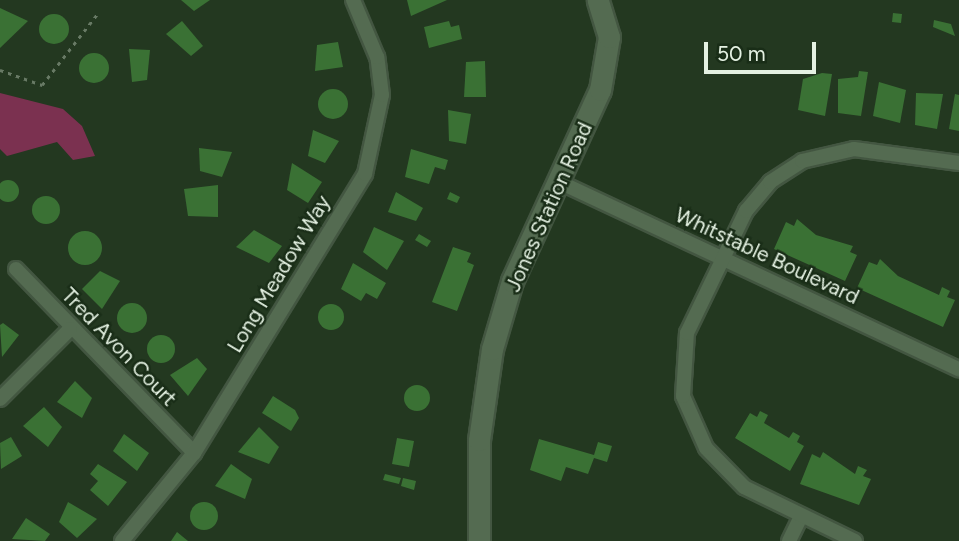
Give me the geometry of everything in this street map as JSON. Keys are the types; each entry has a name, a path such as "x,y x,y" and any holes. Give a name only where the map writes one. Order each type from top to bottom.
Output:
{"street":[{"name":"Long Meadow Way","path":"122,541 194,453 365,174 382,95 377,57 353,0"},
{"name":"Jones Station Road","path":"479,541 479,440 492,349 512,281 608,61 598,0"},
{"path":"855,541 744,487 706,448 683,396 687,333 746,211 770,182 802,161 854,149 959,163"},
{"name":"Whitstable Boulevard","path":"557,181 959,369"},
{"name":"Tred Avon Court","path":"16,269 70,329 194,453"},
{"path":"0,399 70,329"},
{"path":"789,541 801,516"}],"path":[{"path":"0,69 42,85 98,13"}],"shaded area":[{"path":"0,93 63,109 82,126 95,156 73,160 57,142 7,156 0,149"}],"building":[{"path":"181,0 210,0 194,11"},
{"path":"407,0 447,0 411,16"},
{"path":"0,8 28,21 0,48"},
{"path":"893,13 902,14 901,23 892,22"},
{"path":"54,14 64,19 69,29 64,39 54,44 44,39 39,29 44,19"},
{"path":"934,20 951,24 955,36 933,27"},
{"path":"182,21 203,46 191,56 166,34"},
{"path":"449,21 451,27 459,25 462,39 429,48 424,27"},
{"path":"338,42 343,67 315,71 317,45"},
{"path":"129,49 150,50 147,80 132,82"},
{"path":"94,53 105,57 109,68 105,79 94,83 83,79 79,68 83,57"},
{"path":"485,61 486,97 464,97 466,62"},
{"path":"859,71 868,72 861,116 838,113 838,79 858,77"},
{"path":"822,73 832,74 825,116 798,110 803,79"},
{"path":"879,82 906,90 900,123 873,116"},
{"path":"333,89 344,93 348,104 344,115 333,119 322,115 318,104 322,93"},
{"path":"916,93 943,94 937,129 915,125"},
{"path":"955,94 959,95 959,131 949,129"},
{"path":"448,110 471,114 466,144 449,141"},
{"path":"313,130 339,141 325,163 308,156"},
{"path":"199,148 232,152 222,177 200,171"},
{"path":"411,149 448,160 445,170 435,167 429,184 405,177"},
{"path":"292,163 322,182 308,203 287,190"},
{"path":"8,180 16,183 19,191 16,199 8,202 0,199 -3,191 0,183"},
{"path":"218,185 218,217 188,216 184,189"},
{"path":"396,192 423,208 416,221 388,212"},
{"path":"450,192 460,197 457,203 447,199"},
{"path":"46,196 56,200 60,210 56,220 46,224 36,220 32,210 36,200"},
{"path":"797,219 816,235 853,246 850,252 857,255 845,281 774,249 786,222 794,226"},
{"path":"374,227 404,241 387,270 363,252"},
{"path":"254,230 282,246 269,263 236,247"},
{"path":"85,231 97,236 102,248 97,260 85,265 73,260 68,248 73,236"},
{"path":"419,234 431,241 427,247 415,240"},
{"path":"453,247 471,253 467,262 474,265 457,311 432,302"},
{"path":"880,259 898,276 939,295 942,287 950,291 947,297 955,300 943,327 857,288 869,262 877,265"},
{"path":"353,263 386,283 377,299 366,293 361,301 341,289"},
{"path":"100,271 120,281 102,309 82,289"},
{"path":"132,303 143,307 147,318 143,329 132,333 121,329 117,318 121,307"},
{"path":"331,304 340,308 344,317 340,326 331,330 322,326 318,317 322,308"},
{"path":"3,323 19,335 2,357 0,325"},
{"path":"161,335 171,339 175,349 171,359 161,363 151,359 147,349 151,339"},
{"path":"197,358 207,369 188,396 170,375"},
{"path":"75,381 92,398 82,418 57,402"},
{"path":"417,385 427,388 430,398 427,408 417,411 407,408 404,398 407,388"},
{"path":"273,396 295,410 299,418 291,431 262,413"},
{"path":"44,407 62,427 48,447 23,426"},
{"path":"760,411 768,415 764,423 789,438 793,432 800,436 797,442 804,446 790,471 735,438 750,413 757,417"},
{"path":"259,427 279,447 269,464 238,452"},
{"path":"124,434 149,453 137,471 113,451"},
{"path":"11,437 22,456 1,469 0,443"},
{"path":"397,438 414,441 409,467 392,464"},
{"path":"539,439 594,455 598,442 612,446 607,462 594,458 588,474 566,467 561,481 530,470"},
{"path":"823,452 855,474 858,466 867,470 863,476 871,479 859,505 800,484 812,454 820,458"},
{"path":"98,464 127,482 108,506 90,490 98,481 90,474"},
{"path":"231,464 252,479 245,499 215,486"},
{"path":"385,474 401,478 399,484 383,480"},
{"path":"403,478 416,481 414,490 401,486"},
{"path":"68,502 97,519 77,538 59,522"},
{"path":"204,502 214,506 218,516 214,526 204,530 194,526 190,516 194,506"},
{"path":"26,518 50,534 45,541 12,539"},
{"path":"177,532 188,541 171,541"}]}
